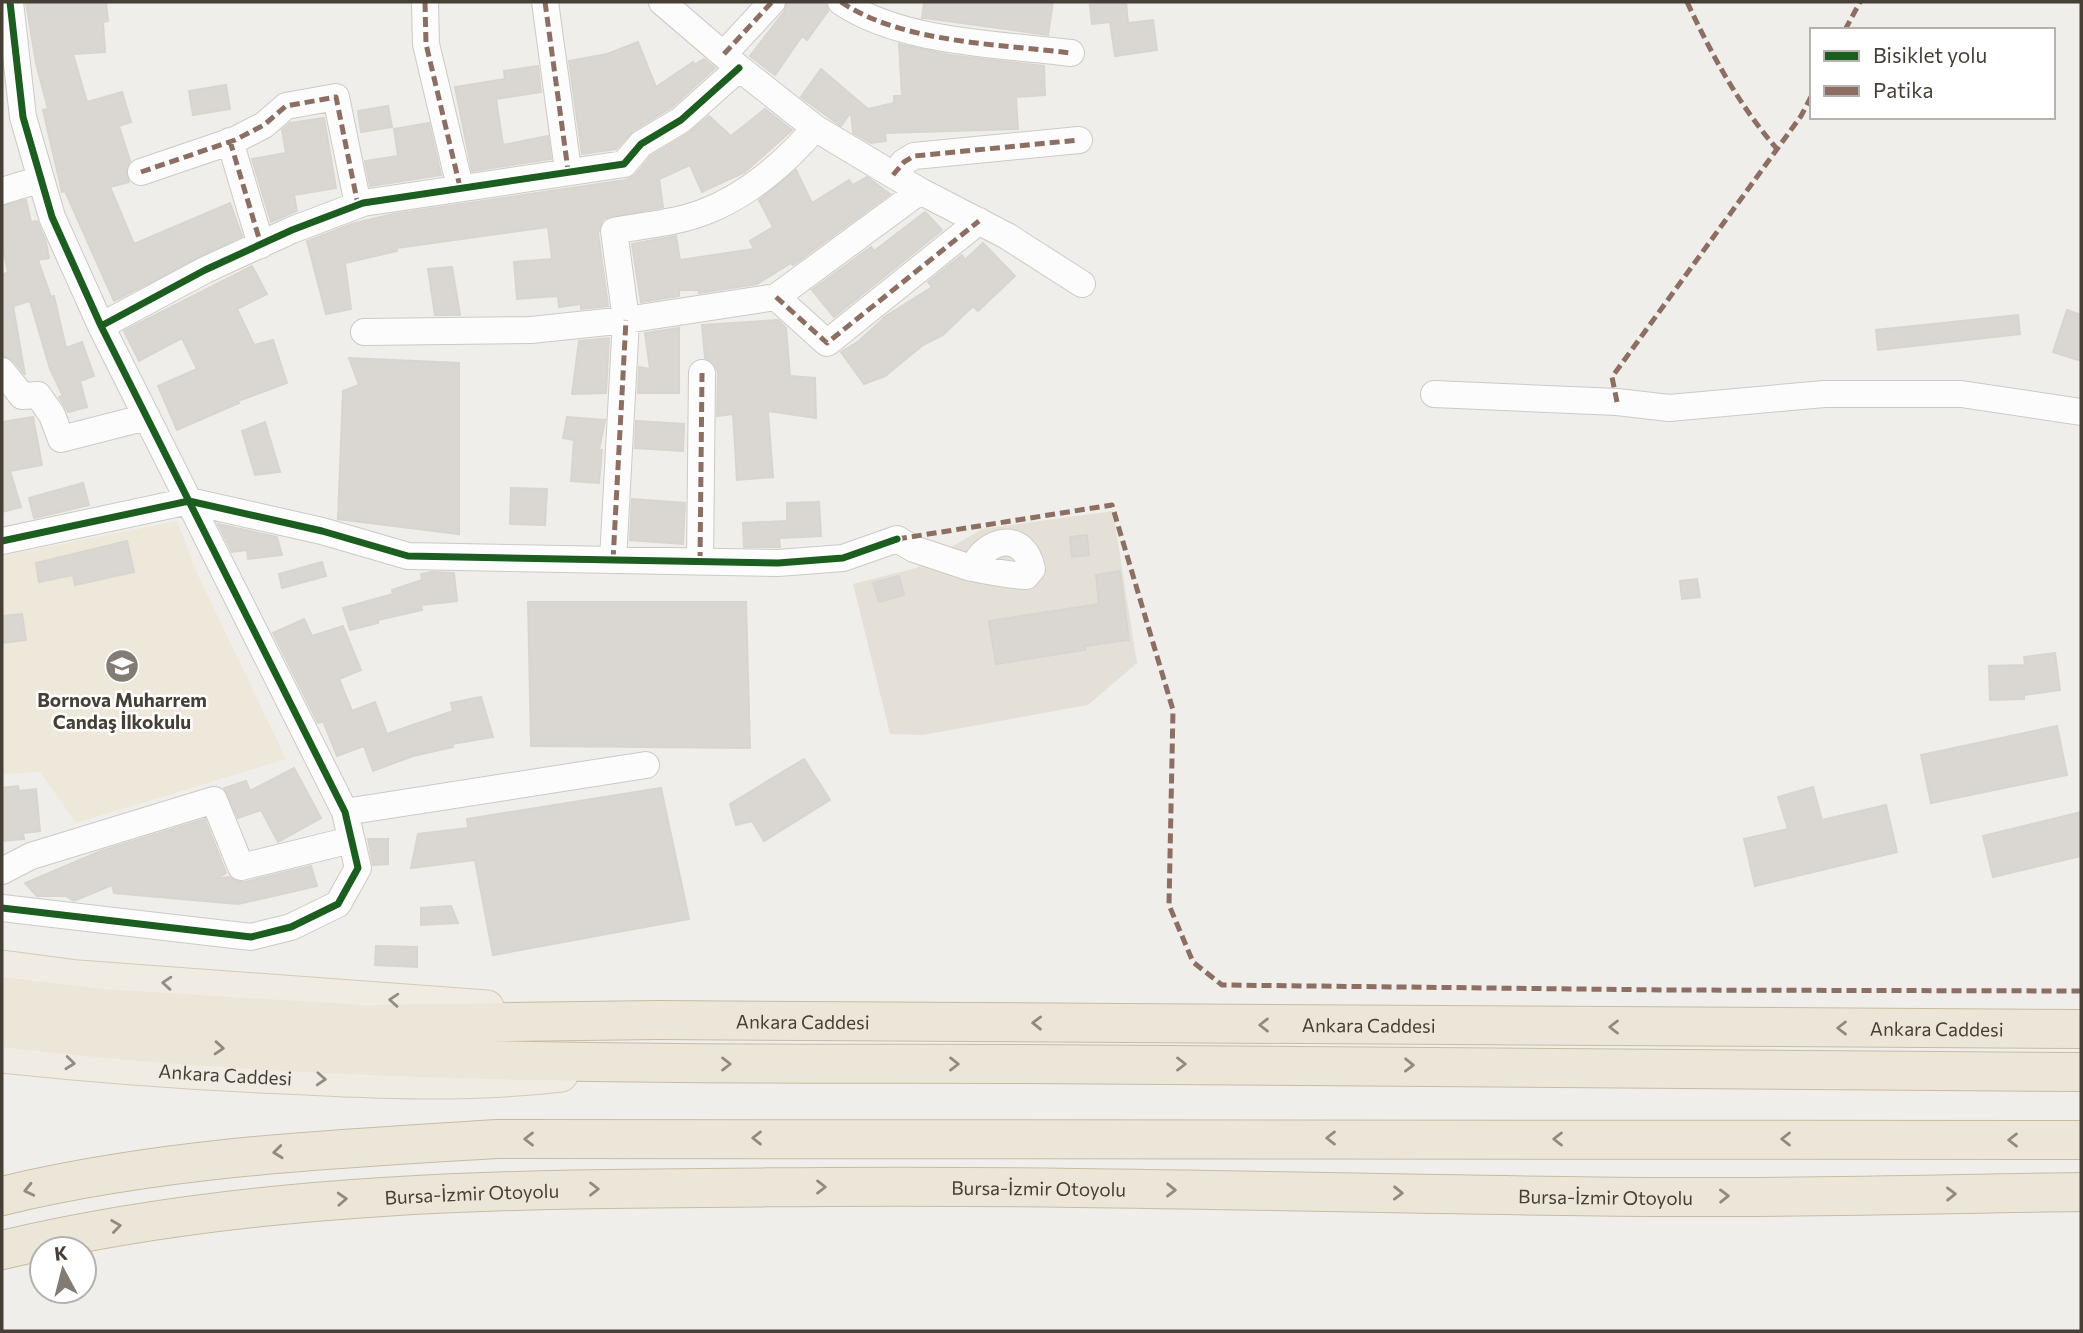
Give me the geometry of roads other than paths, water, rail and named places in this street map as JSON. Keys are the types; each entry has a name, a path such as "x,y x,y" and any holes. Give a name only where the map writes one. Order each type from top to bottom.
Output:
{"highway":[{"name":"Ankara Caddesi","path":"2,996 103,1024 355,1057 658,1063 1255,1064 2081,1072"},
{"name":"Ankara Caddesi","path":"2,1028 103,1024 657,1020 2074,1022"},
{"path":"2,1196 65,1181 281,1152 498,1139 2081,1140"},
{"name":"Bursa-İzmir Otoyolu","path":"2,1250 81,1231 291,1202 507,1189 931,1186 1667,1197 2081,1192"}],"main road":[{"name":"Ankara Caddesi","path":"2,967 78,977 657,1020"},
{"name":"Ankara Caddesi","path":"2,1056 139,1070 400,1083 497,1082 658,1063"}],"street":[{"path":"425,2 426,44 460,187"},
{"path":"545,2 568,170"},
{"path":"662,2 816,128 920,191 979,221 1082,284"},
{"path":"101,326 205,270 292,230 358,205 568,170 624,164 640,144 681,120 732,61 772,2"},
{"path":"841,2 865,18 920,33 1071,53"},
{"path":"2,908 251,937 291,927 338,904 358,868 345,812 101,326 52,217 23,117 8,19"},
{"path":"141,172 230,141 264,125 286,106 336,97 358,205"},
{"path":"612,560 626,320 614,231 702,213 730,201 793,154 816,128"},
{"path":"893,175 904,162 914,156 1079,140"},
{"path":"230,141 261,245"},
{"path":"2,191 41,179"},
{"path":"364,332 531,330 626,320 776,298 920,191"},
{"path":"776,298 827,343 979,221"},
{"path":"2,371 23,396 38,395 52,415 61,439 147,416"},
{"path":"700,562 702,373"},
{"path":"1434,394 1617,402 1669,408 1824,394 1961,394 2081,412"},
{"path":"2,541 189,501 322,531 408,556 778,563 842,558 897,539 914,549 973,568"},
{"path":"345,812 646,765"},
{"path":"2,871 31,856 214,800 241,867 351,840"}],"place":[{"name":"Bornova Muharrem Candaş İlkokulu","path":"122,666"}]}
